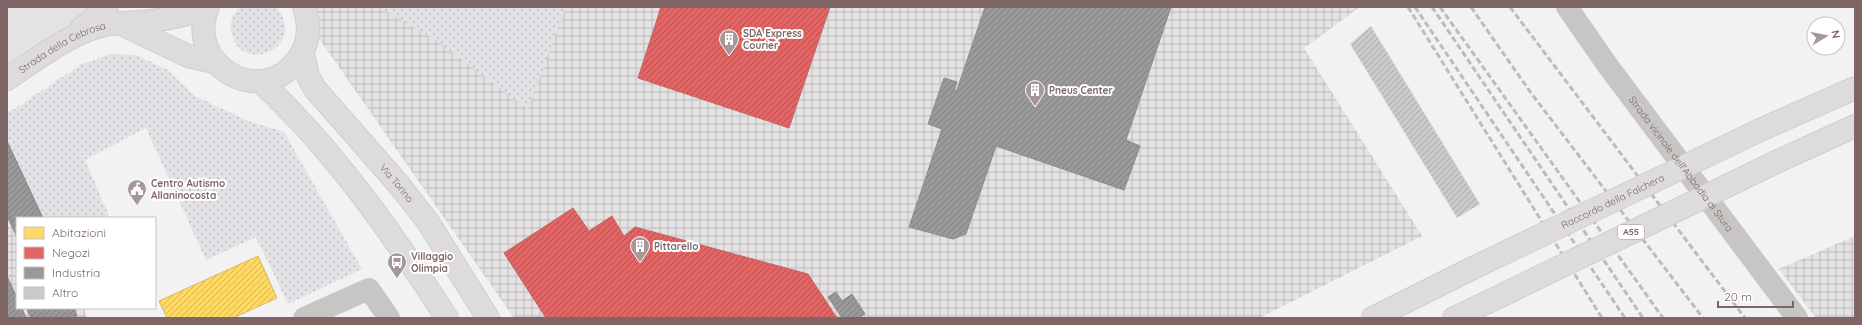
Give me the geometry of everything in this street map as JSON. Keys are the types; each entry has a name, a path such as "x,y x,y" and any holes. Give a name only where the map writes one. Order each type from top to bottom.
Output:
{"main road":[{"path":"75,36 88,22 107,7"},
{"path":"207,8 203,30 205,42 214,62 234,76 244,80 260,82 270,80 287,72 303,53 308,38 308,27 304,7"},
{"name":"Strada della Cebrosa","path":"7,79 75,36 106,24 121,24 182,16 207,8"},
{"name":"Strada della Cebrosa","path":"121,24 188,56 214,62"},
{"name":"Via Torino","path":"303,53 308,76 315,89 400,186 428,222 488,318"},
{"path":"260,82 285,104 374,209 447,318"},
{"name":"Raccordo della Falchera","path":"1373,318 1758,131 1855,88"},
{"name":"A55","path":"1454,318 1776,162 1854,127"}],"street":[{"name":"Strada vicinale dell'Abbadia di Stura","path":"1567,7 1608,66 1798,318"},
{"path":"304,318 370,289 389,318"}],"shaded area":[{"path":"7,7 107,7 7,79"},
{"path":"240,7 276,7 284,21 285,34 279,44 270,51 259,54 248,53 238,47 232,35 231,23 233,16"},
{"path":"297,7 1360,7 1304,48 1422,236 1259,318 514,318"},
{"path":"379,7 566,7 528,109 439,42"},
{"path":"111,54 136,55 168,70 195,96 248,121 284,132 362,269 288,304 256,237 206,260 146,128 85,160 110,217 42,217 7,142 7,114 82,64"},
{"path":"7,142 17,217 16,309 84,309 87,318 7,318"},
{"path":"1855,236 1855,318 1816,318 1779,269"}],"building: Abitazioni":[{"path":"258,256 277,298 233,318 167,318 159,301"}],"building: Negozi":[{"name":"SDA Express Courier","path":"661,7 830,7 789,128 638,78"},
{"name":"Pittarello","path":"573,208 589,231 612,216 624,236 635,227 808,274 837,318 546,318 504,253"}],"building: Industria":[{"name":"Pneus Center","path":"985,7 1171,7 1126,140 1140,146 1124,190 996,146 966,234 953,239 909,227 942,129 928,124 944,78 957,82 954,90 957,90"},
{"path":"7,141 43,217 16,217 16,235 7,216"},
{"path":"7,276 16,296 16,309 22,309 26,318 7,318"},
{"path":"836,292 842,301 852,294 865,314 858,318 842,318 828,297"},
{"path":"27,309 74,309 77,316 72,318 31,318"}],"building: Altro":[{"path":"1371,26 1480,204 1457,218 1350,44"}],"railway":[{"path":"1408,7 1602,318"},
{"path":"1415,7 1625,318"},
{"path":"1432,7 1643,318"},
{"path":"1440,7 1663,318"},
{"path":"1471,7 1531,93 1703,318"},
{"path":"1510,7 1745,318"}],"place":[{"name":"SDA Express Courier","path":"729,56"},
{"name":"Pneus Center","path":"1035,107"},
{"name":"Centro Autismo Allaninocosta","path":"137,206"},
{"name":"Pittarello","path":"640,263"},
{"name":"Villaggio Olimpia","path":"397,279"}]}
